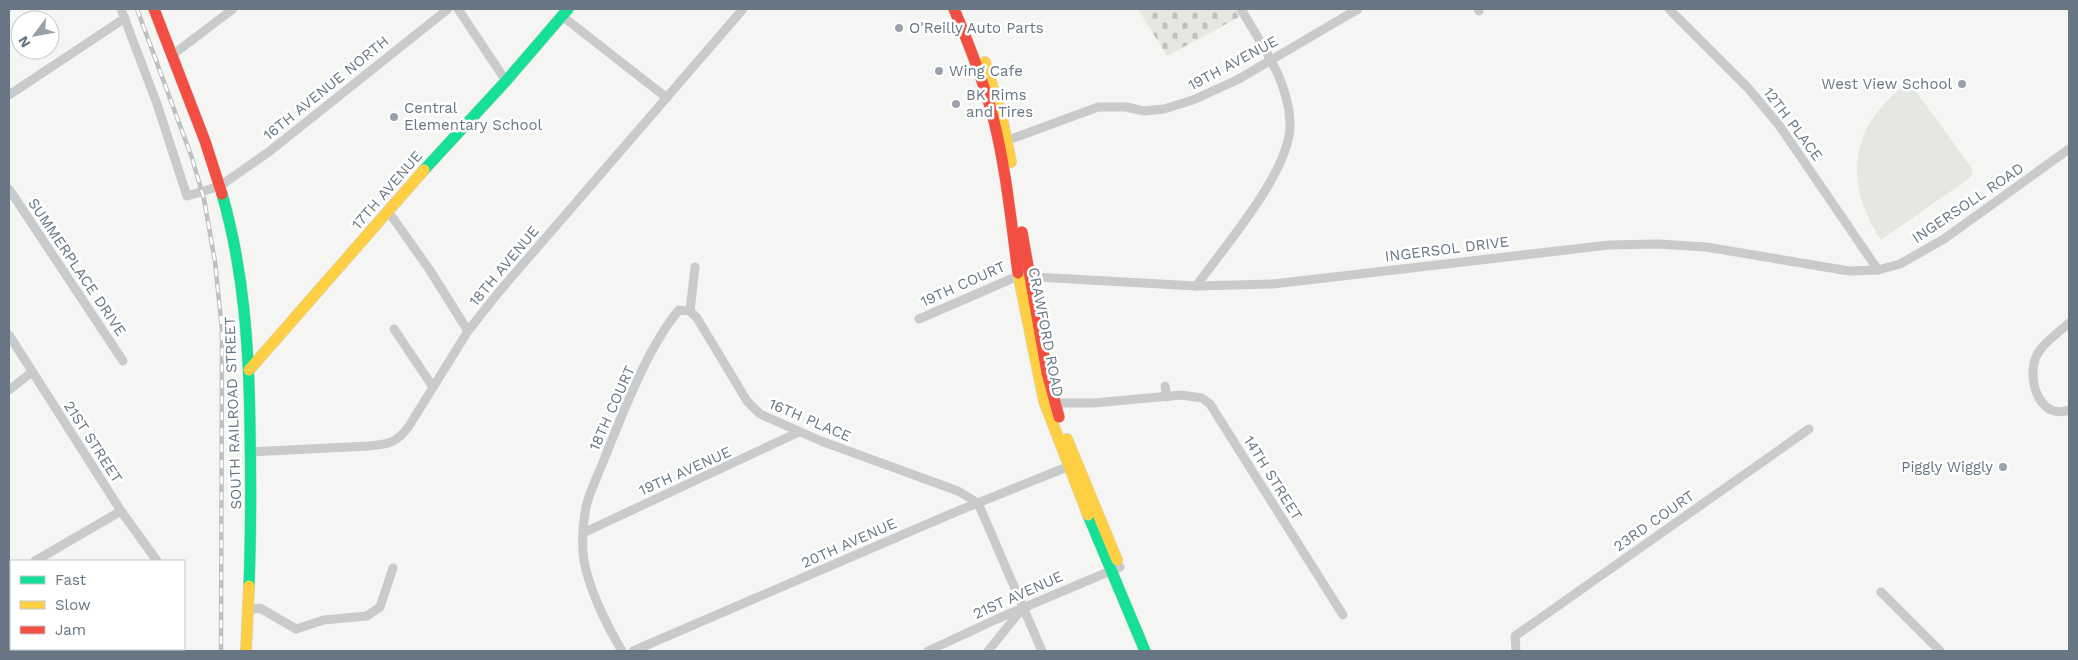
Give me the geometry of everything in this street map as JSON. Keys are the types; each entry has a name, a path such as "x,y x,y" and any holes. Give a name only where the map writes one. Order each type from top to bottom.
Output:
{"street":[{"path":"9,95 125,18 121,9"},
{"name":"SOUTH RAILROAD STREET","path":"154,9 220,186 236,250 241,279 249,370 251,452 252,532 246,651"},
{"path":"172,56 233,9"},
{"name":"16TH AVENUE NORTH","path":"125,18 154,95 187,196 220,186 270,151 448,9"},
{"path":"458,9 506,81"},
{"name":"18TH AVENUE","path":"251,452 388,444 404,434 468,331 743,9"},
{"name":"CRAWFORD ROAD","path":"954,9 981,76 993,118 1003,142"},
{"name":"CRAWFORD ROAD","path":"964,9 993,82 1023,275 1049,403 1072,465 1116,568 1155,651"},
{"path":"1196,286 1273,179 1285,153 1290,124 1284,94 1270,59 1241,9"},
{"name":"19TH AVENUE","path":"1003,142 1098,107 1126,107 1144,111 1164,109 1193,100 1237,80 1358,9"},
{"name":"12TH PLACE","path":"1669,9 1748,88 1779,125 1878,270"},
{"path":"565,12 667,98"},
{"name":"17TH AVENUE","path":"249,370 412,183 506,81 565,12"},
{"name":"INGERSOLL ROAD","path":"1878,270 1900,264 1944,239 2069,149"},
{"name":"SUMMERPLACE DRIVE","path":"9,189 122,361"},
{"path":"388,211 429,269 468,331"},
{"name":"INGERSOL DRIVE","path":"1023,275 1196,286 1273,284 1609,245 1658,244 1706,247 1849,271 1878,270"},
{"path":"690,311 695,267"},
{"name":"19TH COURT","path":"919,319 1023,275"},
{"name":"18TH COURT","path":"583,533 586,506 630,399 651,355 679,310 690,311"},
{"name":"16TH PLACE","path":"690,311 753,408 769,420 958,491 978,503"},
{"path":"2069,323 2050,339 2038,353 2032,372 2035,391 2046,407 2055,412 2069,410"},
{"path":"394,329 433,387"},
{"name":"21ST STREET","path":"9,335 121,511 156,560"},
{"path":"9,390 32,372"},
{"path":"1049,403 1167,396 1165,386"},
{"name":"14TH STREET","path":"1167,396 1192,396 1202,398 1210,404 1343,615"},
{"name":"23RD COURT","path":"1516,651 1515,636 1810,429"},
{"name":"19TH AVENUE","path":"583,533 799,432"},
{"name":"20TH AVENUE","path":"633,651 978,503 1072,465"},
{"path":"978,503 1042,651"},
{"path":"37,560 121,511"},
{"path":"583,533 583,555 587,574 604,619 622,651"},
{"path":"248,610 260,608 296,629 324,620 367,616 380,607 393,568"},
{"name":"CRAWFORD ROAD","path":"1116,568 1145,651"},
{"name":"21ST AVENUE","path":"928,651 1023,607 1116,568"},
{"path":"1881,592 1940,651"},
{"path":"988,651 1023,607"}],"green space":[{"path":"1138,9 1239,9 1243,15 1167,56"},
{"path":"1909,82 1973,170 1971,177 1881,240 1869,218 1861,196 1857,175 1858,155 1864,135 1874,116 1889,99"}],"railway":[{"path":"137,9 192,158 204,199 215,262 222,330 221,651"}],"traffic: fast":[{"path":"424,170 506,81 568,9"},
{"path":"222,194 236,251 247,339 251,467 249,586"},
{"path":"1088,515 1145,651"}],"traffic: slow":[{"path":"985,62 1002,118 1011,162"},
{"path":"249,370 424,170"},
{"path":"1018,273 1044,401 1088,515"},
{"path":"1067,439 1117,560"},
{"path":"246,651 249,586"}],"traffic: jam":[{"path":"154,9 205,141 222,194"},
{"path":"954,9 985,89 998,136 1018,273"},
{"path":"1022,232 1047,373 1059,417"}],"place":[{"name":"O'Reilly Auto Parts","path":"899,28"},
{"name":"Wing Cafe","path":"939,71"},
{"name":"West View School","path":"1962,84"},
{"name":"BK Rims and Tires","path":"956,104"},
{"name":"Central Elementary School","path":"394,117"},
{"name":"Piggly Wiggly","path":"2003,467"}]}
